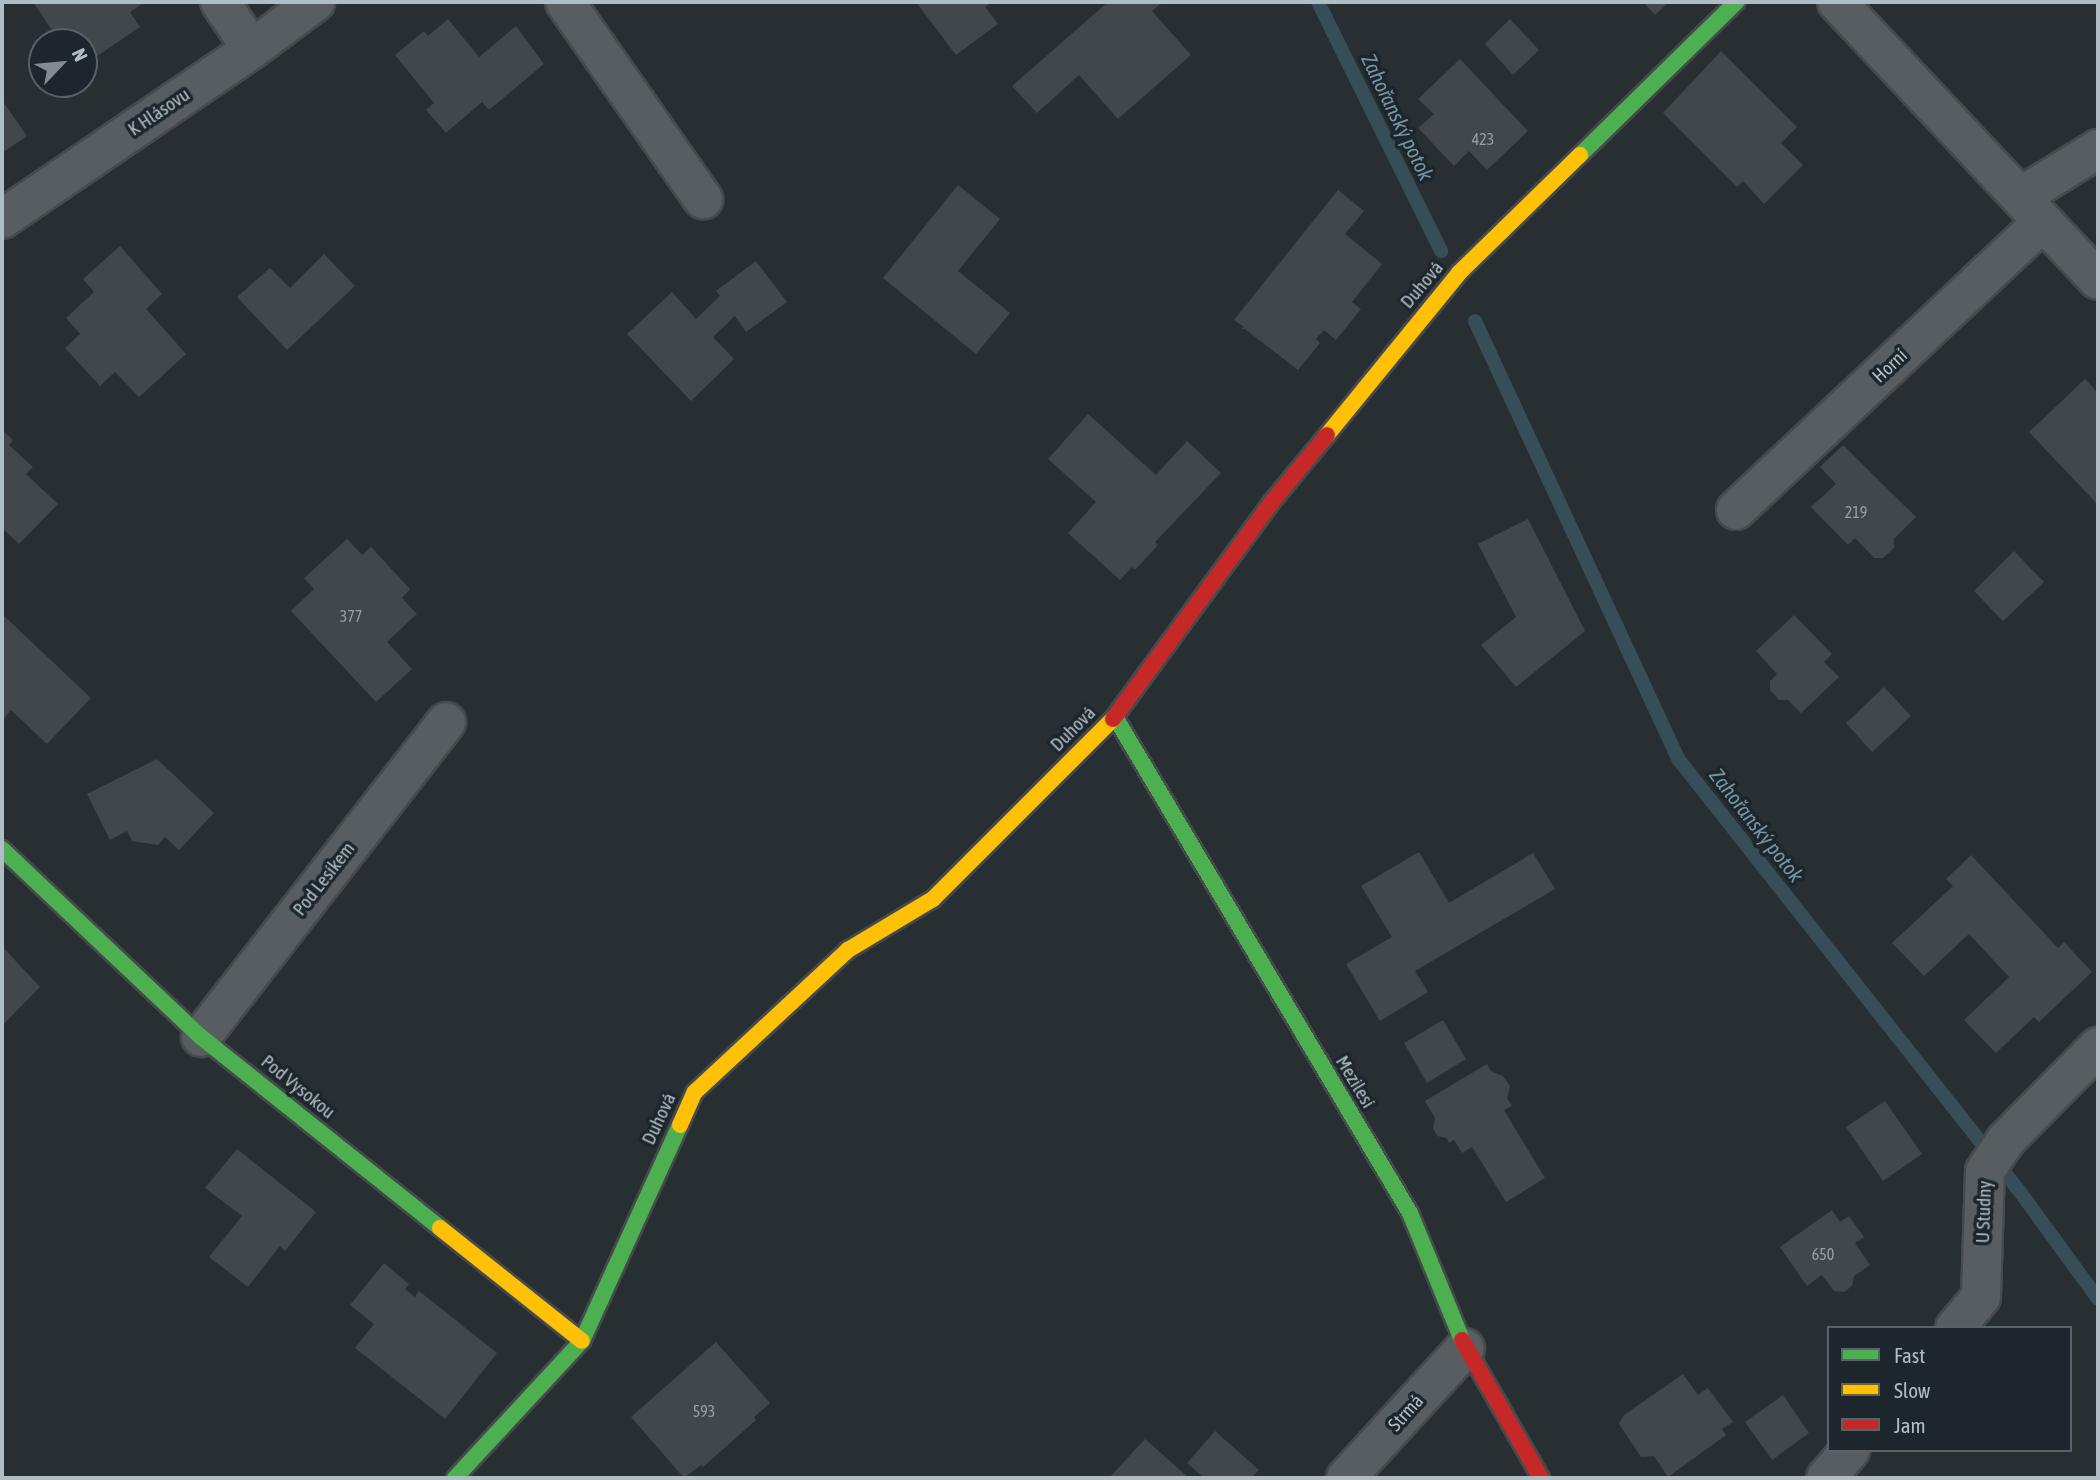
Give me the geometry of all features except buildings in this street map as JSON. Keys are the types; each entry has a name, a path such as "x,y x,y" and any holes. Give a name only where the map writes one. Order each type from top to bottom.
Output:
{"street":[{"path":"220,2 252,49"},
{"name":"K Hlásovu","path":"2,219 252,49 315,2"},
{"path":"565,2 703,199"},
{"name":"Duhová","path":"455,1478 582,1341 695,1092 848,950 933,899 1115,716 1270,503 1459,273 1736,2"},
{"path":"1837,2 2098,280"},
{"name":"Horní","path":"1736,510 2031,209 2098,149"},
{"name":"Mezilesí","path":"1115,716 1410,1213 1465,1348 1541,1478"},
{"name":"Pod Lesíkem","path":"201,1037 446,722"},
{"name":"Pod Vysokou","path":"2,849 201,1037 582,1341"},
{"name":"U Studny","path":"1957,1326 1981,1297 1985,1171 2006,1140 2098,1047"},
{"name":"Strmá","path":"1346,1478 1465,1348"},
{"path":"1826,1478 1848,1452"}],"waterway":[{"name":"Zahořanský potok","path":"1318,2 1441,251"},
{"name":"Zahořanský potok","path":"1475,321 1679,760 2020,1192 2098,1299"}],"traffic: fast":[{"path":"1580,155 1736,2"},
{"path":"1115,717 1410,1213 1462,1340"},
{"path":"2,849 201,1037 440,1228"},
{"path":"455,1478 582,1341 680,1125"}],"traffic: slow":[{"path":"1327,435 1459,273 1580,155"},
{"path":"680,1125 695,1092 848,950 933,899 1113,719"},
{"path":"440,1228 582,1341"}],"traffic: jam":[{"path":"1113,719 1271,503 1327,435"},
{"path":"1462,1340 1541,1478"}]}
